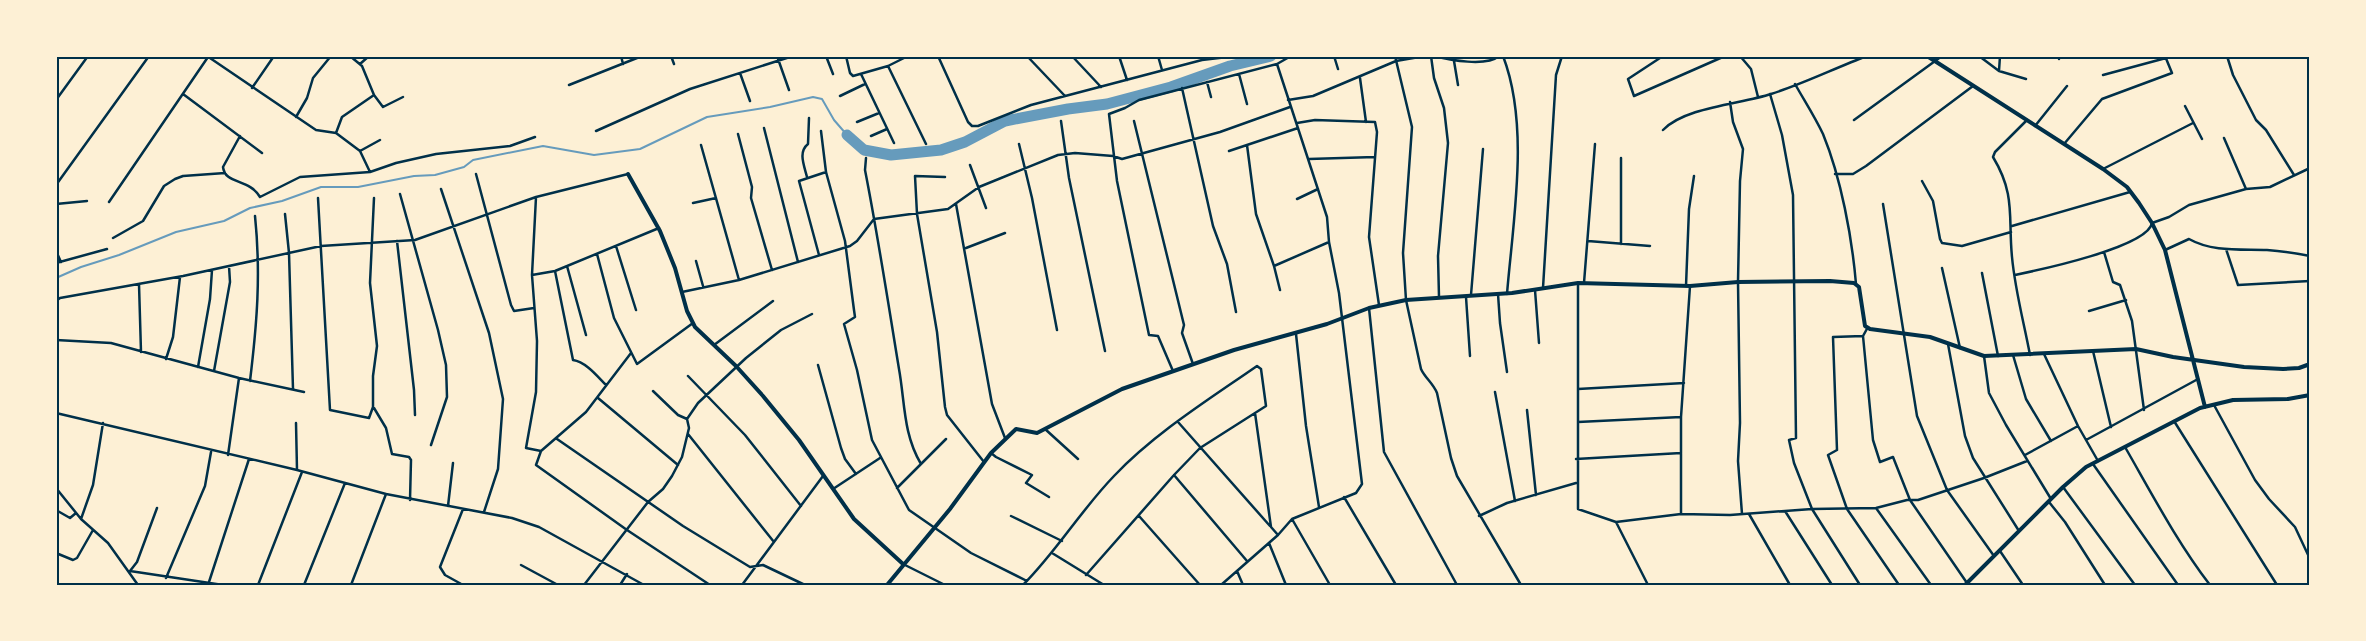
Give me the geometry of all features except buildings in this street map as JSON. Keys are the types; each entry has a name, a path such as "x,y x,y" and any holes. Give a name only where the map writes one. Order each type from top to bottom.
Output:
{"street":[{"path":"56,100 88,56"},
{"path":"56,185 148,56"},
{"path":"252,88 274,56"},
{"path":"296,117 307,98 313,78 331,56"},
{"path":"350,56 360,64 374,95 383,106 403,97"},
{"path":"360,64 369,56"},
{"path":"621,56 623,64"},
{"path":"569,85 642,56"},
{"path":"671,56 674,64"},
{"path":"777,56 789,90"},
{"path":"596,131 690,89 794,56"},
{"path":"826,56 833,74"},
{"path":"846,56 851,75 888,66 908,56"},
{"path":"892,56 894,63"},
{"path":"938,56 968,122 972,126 978,126 1031,105 1202,58 1236,56"},
{"path":"1027,56 1065,96"},
{"path":"1072,56 1101,87"},
{"path":"1119,56 1127,80"},
{"path":"1158,56 1162,70"},
{"path":"1173,371 1158,336 1150,335 1117,181 1109,114 1126,108 1139,100 1277,64 1291,56"},
{"path":"1334,56 1338,69"},
{"path":"1395,56 1412,128 1403,253 1406,300 1421,369 1437,392 1450,458 1457,476 1521,585"},
{"path":"1288,100 1313,96 1360,78 1396,61 1425,56"},
{"path":"1439,297 1438,256 1448,143 1444,108 1434,78 1433,56 1454,61 1472,62 1493,60 1501,56 1509,73 1518,147 1507,294"},
{"path":"1471,56 1472,62"},
{"path":"1543,288 1556,75 1562,56"},
{"path":"1663,56 1628,79 1634,96 1725,56"},
{"path":"1740,56 1751,69 1758,97"},
{"path":"1662,130 1668,124 1682,118 1730,102 1770,94 1867,56"},
{"path":"1927,56 2103,169 2130,192 2152,223 2165,250 2184,332 2194,359 2205,407"},
{"path":"1854,120 1942,56"},
{"path":"1979,56 1999,71 2026,79"},
{"path":"1999,71 2000,56"},
{"path":"2227,56 2256,120 2266,130 2294,175"},
{"path":"109,202 208,57 316,130 336,133 360,151 370,172"},
{"path":"2064,144 2102,99 2172,73 2166,57 2103,75"},
{"path":"1454,61 1458,85"},
{"path":"1221,585 1278,535 1292,519 1319,506 1356,493 1362,484 1339,293 1328,242 1327,217 1277,64"},
{"path":"888,66 926,144"},
{"path":"740,73 750,101"},
{"path":"861,74 894,143"},
{"path":"1239,74 1247,104"},
{"path":"1360,78 1366,122"},
{"path":"1207,82 1211,97"},
{"path":"840,96 866,84"},
{"path":"1795,84 1822,133 1835,174 1853,248 1856,285 1859,287 1865,326 1930,337 1984,356 2136,348 2244,367 2283,369 2299,368 2310,364"},
{"path":"1835,174 1853,174 1866,166 1973,86"},
{"path":"2036,126 2067,86"},
{"path":"1182,88 1213,226 1227,264 1236,312"},
{"path":"183,94 262,153"},
{"path":"1770,94 1782,135 1793,195 1796,438 1789,440 1794,463 1812,509 1860,585"},
{"path":"336,133 342,117 374,95"},
{"path":"1730,102 1733,122 1743,150 1740,180 1738,282 1740,423 1738,461 1742,514"},
{"path":"2185,106 2202,139"},
{"path":"682,292 703,286 740,280 845,247 857,241 874,219 940,210 956,204 979,187 1024,168 1066,154 1114,156 1122,159 1220,132 1290,107"},
{"path":"857,122 879,113"},
{"path":"806,177 801,153 802,148 808,144 809,118"},
{"path":"1134,120 1184,325 1182,333 1193,364"},
{"path":"1296,123 1315,120 1375,122 1375,157 1369,237 1379,305"},
{"path":"2027,120 1993,157 2006,181 2010,196 2015,276 2030,355"},
{"path":"1061,121 1105,351"},
{"path":"2103,169 2193,123"},
{"path":"764,128 798,262"},
{"path":"1229,151 1298,128"},
{"path":"871,136 887,129"},
{"path":"821,131 826,172 845,241 855,317 844,324 857,370 867,425 880,458 909,510 971,553 1027,581"},
{"path":"738,134 752,187 751,198 772,270"},
{"path":"240,136 223,167 225,174 229,179 247,183 255,189 260,197 300,177 370,172 396,163 436,154 510,146 535,137"},
{"path":"2224,138 2246,189"},
{"path":"360,151 380,140"},
{"path":"1019,144 1032,198 1056,330"},
{"path":"1584,283 1595,144"},
{"path":"701,145 740,280"},
{"path":"1247,145 1256,214 1274,266 1280,290"},
{"path":"1471,294 1483,149"},
{"path":"1309,159 1375,157"},
{"path":"866,158 865,170 900,372 904,420 921,464"},
{"path":"1621,158 1622,244"},
{"path":"970,165 986,208"},
{"path":"2152,223 2169,218 2189,205 2246,189 2270,187 2310,168"},
{"path":"819,255 799,181 806,177 826,172"},
{"path":"113,238 143,221 164,186 175,179 225,174"},
{"path":"476,174 511,306 514,311 534,308"},
{"path":"56,301 60,298 180,277 321,246 412,240 486,216 536,197 628,174 659,228 675,268 693,323 736,366 799,440 854,519 904,564 945,585"},
{"path":"945,177 914,176 917,214 937,332 947,415 984,462"},
{"path":"1681,514 1681,453 1688,286 1689,209 1694,176"},
{"path":"1922,181 1933,201 1942,243 1962,246 2011,232"},
{"path":"440,189 489,333 503,399 498,469 484,512"},
{"path":"1297,199 1318,189"},
{"path":"2011,226 2130,192"},
{"path":"400,194 446,365 447,398 431,445"},
{"path":"536,197 532,275 536,392 526,448 542,451"},
{"path":"318,198 330,410 369,418 373,407 373,376 377,346 370,283 374,198"},
{"path":"693,203 716,198"},
{"path":"56,204 87,201"},
{"path":"956,204 966,248 992,404 1005,438"},
{"path":"1883,204 1906,334 1917,416 1947,490 1994,557"},
{"path":"285,214 289,253 293,389"},
{"path":"250,381 258,321 260,258 255,216"},
{"path":"2015,276 2074,262 2104,252 2149,231 2152,223"},
{"path":"532,275 555,271 659,228"},
{"path":"966,248 1005,232"},
{"path":"2165,250 2189,239 2199,245 2226,249 2267,250 2310,256"},
{"path":"397,241 414,390 414,415"},
{"path":"1588,241 1650,246"},
{"path":"1274,266 1328,242"},
{"path":"616,246 636,310"},
{"path":"56,263 107,249"},
{"path":"2226,249 2238,285 2310,281"},
{"path":"56,251 61,262"},
{"path":"2104,252 2113,282 2120,285 2132,321 2144,410"},
{"path":"597,254 614,318 637,364 693,323"},
{"path":"696,261 703,286"},
{"path":"214,371 230,282 229,266"},
{"path":"568,266 586,335"},
{"path":"1942,268 1960,348"},
{"path":"198,368 210,300 212,270"},
{"path":"555,271 572,360 578,361 590,369 607,385"},
{"path":"1982,273 1998,356"},
{"path":"166,359 173,337 180,277"},
{"path":"887,585 991,453 1016,429 1022,429 1031,433 1046,429 1122,388 1234,350 1296,334 1369,308 1406,300 1471,294 1507,294 1578,283 1688,286 1738,282 1830,281 1856,285"},
{"path":"1578,283 1578,422 1576,459 1578,509 1616,522 1681,514 1749,514 1812,509 1876,508 1918,500 1984,478 2027,461"},
{"path":"139,284 141,352"},
{"path":"1535,290 1539,343"},
{"path":"1498,294 1507,372"},
{"path":"1466,295 1470,356"},
{"path":"2089,311 2126,300"},
{"path":"714,345 773,301"},
{"path":"1369,308 1384,452 1457,585"},
{"path":"584,585 601,560 648,502 663,489 682,457 688,434 687,419 706,395 736,366 781,330 812,314"},
{"path":"1868,327 1863,336 1873,440 1880,462 1893,457 1910,500 1966,584 2063,487 2077,474 2098,461 2205,407 2233,400 2288,399 2310,395"},
{"path":"1296,334 1306,426 1319,506"},
{"path":"1863,336 1833,337 1837,450 1828,454 1847,509 1899,585"},
{"path":"56,340 112,344 250,381 304,392"},
{"path":"1948,344 1965,436 1973,458 2020,532"},
{"path":"2093,351 2111,427"},
{"path":"631,353 598,398 542,451 536,465 550,473 627,530 710,585"},
{"path":"2044,353 2078,426 2098,461"},
{"path":"2013,355 2021,387 2051,441"},
{"path":"1984,356 1989,393 2050,500 2105,585"},
{"path":"818,365 841,448 845,459 856,474"},
{"path":"1023,585 1052,553 1114,476 1178,422 1257,366 1261,369 1266,406 1200,448 1086,575"},
{"path":"688,376 745,435 801,506"},
{"path":"228,455 239,378"},
{"path":"2086,440 2198,380"},
{"path":"1578,389 1684,383"},
{"path":"653,391 678,414 687,419"},
{"path":"1494,392 1515,501"},
{"path":"598,398 678,465"},
{"path":"2214,405 2255,480 2269,499 2295,527 2310,559"},
{"path":"373,407 386,428 392,454 409,457 411,460 410,500"},
{"path":"1527,410 1536,494"},
{"path":"56,413 103,423 212,452 298,470 410,500 484,512 539,527 644,585"},
{"path":"1256,413 1271,528"},
{"path":"1578,422 1682,417"},
{"path":"2174,421 2278,585"},
{"path":"1178,422 1278,535"},
{"path":"81,519 93,485 103,423"},
{"path":"296,423 298,470"},
{"path":"2024,456 2078,426"},
{"path":"1046,429 1078,459"},
{"path":"688,434 774,542"},
{"path":"556,439 648,502 750,567 763,565 803,585"},
{"path":"897,488 946,439"},
{"path":"2125,447 2171,528 2191,560 2210,585"},
{"path":"166,578 205,486 212,452"},
{"path":"991,453 1032,475 1026,483 1049,497"},
{"path":"1576,459 1681,453"},
{"path":"832,490 880,458"},
{"path":"209,582 249,459"},
{"path":"448,506 453,464"},
{"path":"2093,464 2178,585"},
{"path":"258,585 302,472"},
{"path":"1174,475 1248,562"},
{"path":"742,585 823,476"},
{"path":"304,585 345,483"},
{"path":"1479,516 1515,501 1576,483"},
{"path":"2063,487 2135,585"},
{"path":"56,488 81,519 108,542 138,585"},
{"path":"351,585 386,494"},
{"path":"1344,497 1396,585"},
{"path":"130,572 137,562 158,508"},
{"path":"1876,508 1931,585"},
{"path":"56,510 70,518 76,513"},
{"path":"463,510 440,567 440,571 445,575 463,585"},
{"path":"1785,511 1832,585"},
{"path":"1749,514 1790,585"},
{"path":"1011,516 1062,541"},
{"path":"1139,516 1200,585"},
{"path":"1292,519 1330,585"},
{"path":"1616,522 1648,585"},
{"path":"56,553 73,560 77,558 93,530"},
{"path":"1269,543 1286,585"},
{"path":"2000,551 2024,585"},
{"path":"1052,553 1104,585"},
{"path":"521,565 558,585"},
{"path":"1237,571 1243,585"},
{"path":"130,572 223,585"},
{"path":"620,585 627,574"}],"waterway":[{"path":"847,135 864,150 891,155 941,150 965,142 1005,121 1107,104 1171,87 1230,66 1271,56"},
{"path":"56,278 176,232 224,221 250,208 282,201 321,187 358,187 414,176 435,175 464,167 473,160 543,146 594,155 640,149 707,117 770,107 813,97 822,99 834,120 847,135"}]}
